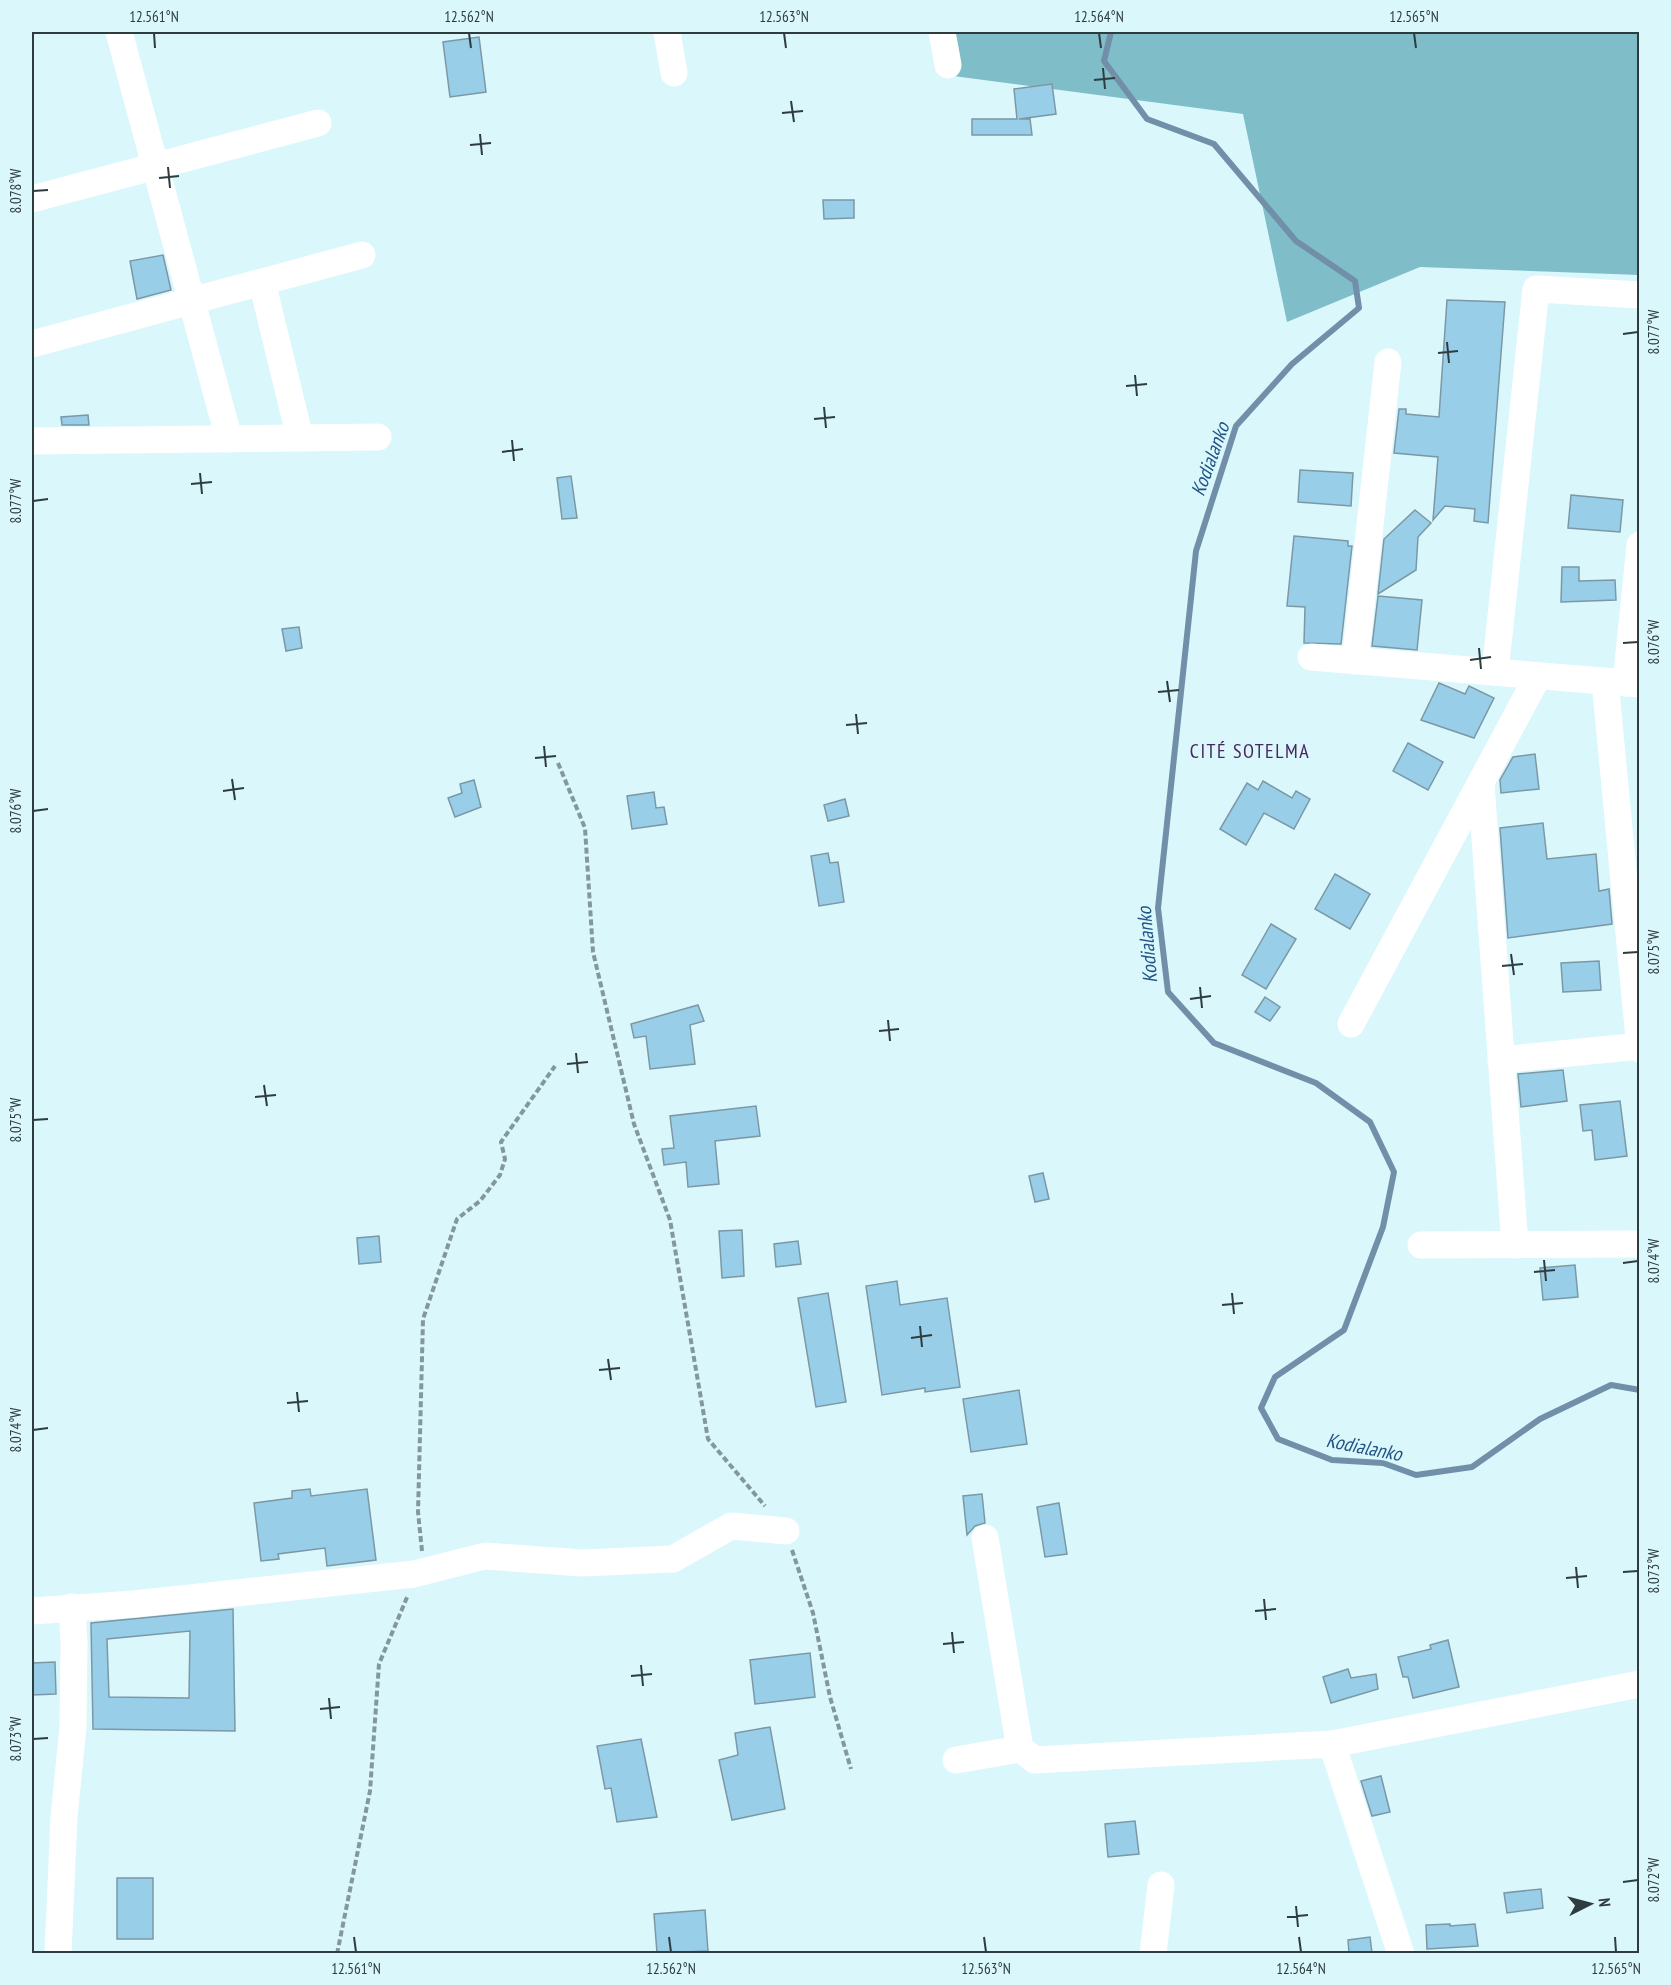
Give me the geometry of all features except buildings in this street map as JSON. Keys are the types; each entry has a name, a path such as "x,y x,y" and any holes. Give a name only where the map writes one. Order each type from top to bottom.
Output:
{"street":[{"path":"119,32 229,439"},
{"path":"667,32 674,73"},
{"path":"942,32 948,65"},
{"path":"32,199 318,123"},
{"path":"32,345 363,255"},
{"path":"262,282 300,438"},
{"path":"1495,672 1536,289 1640,295"},
{"path":"1355,661 1388,362"},
{"path":"32,441 378,437"},
{"path":"1501,1060 1639,1047 1623,683 1640,545"},
{"path":"1311,657 1623,683"},
{"path":"1351,1024 1538,676"},
{"path":"1481,784 1515,1245"},
{"path":"1420,1245 1640,1244"},
{"path":"32,1611 134,1604 414,1574 485,1556 582,1563 673,1559 731,1526 786,1531"},
{"path":"985,1538 1020,1749 1035,1760 1332,1744 1640,1684"},
{"path":"58,1953 66,1788 73,1727 72,1607"},
{"path":"1332,1744 1401,1953"},
{"path":"956,1760 1020,1749"},
{"path":"1153,1953 1161,1885"}],"path":[{"path":"558,763 585,828 593,952 634,1124 670,1220 708,1439 786,1531 813,1613 830,1697 851,1769"},
{"path":"337,1953 370,1791 379,1664 406,1604 424,1546 418,1512 423,1320 457,1219 480,1201 500,1174 505,1159 501,1142 555,1066"}],"shaded area":[{"path":"937,32 1639,32 1639,275 1420,267 1287,322 1243,114 938,74"}],"waterway":[{"name":"Kodialanko","path":"1111,32 1104,61 1147,119 1214,144 1296,241 1355,281 1359,308 1292,364 1236,426 1196,551 1158,908 1168,992 1214,1043 1316,1083 1370,1122 1394,1172 1383,1227 1344,1330 1275,1377 1261,1408 1278,1439 1332,1460 1383,1463 1416,1475 1472,1467 1540,1419 1611,1385 1640,1390"}],"district":[{"name":"CITÉ SOTELMA","path":"1250,751"}]}
